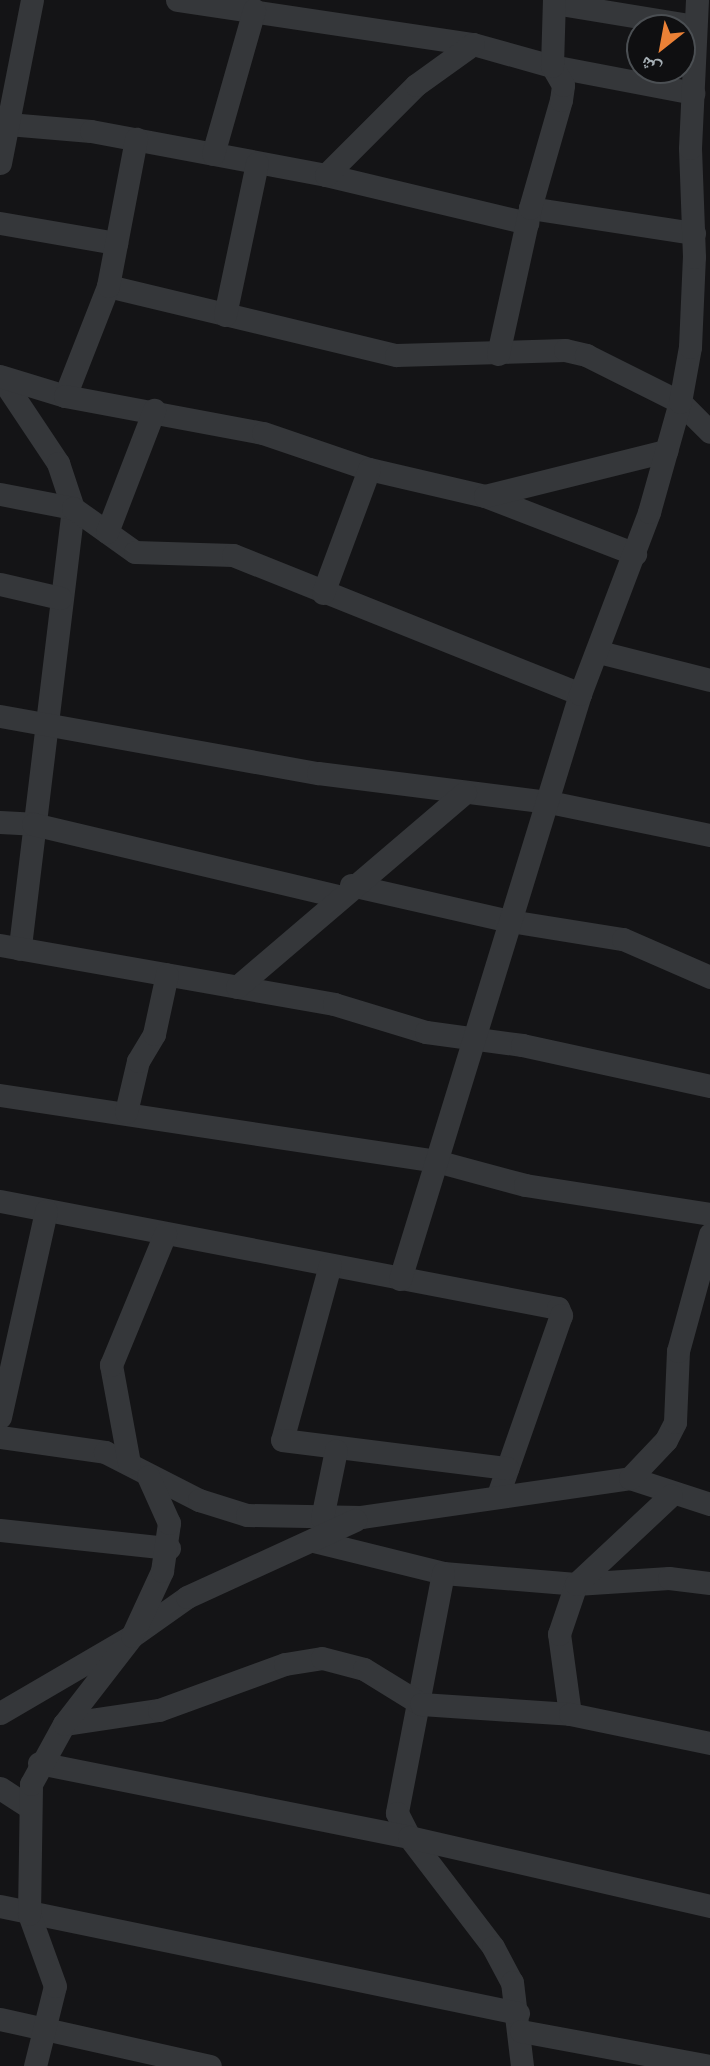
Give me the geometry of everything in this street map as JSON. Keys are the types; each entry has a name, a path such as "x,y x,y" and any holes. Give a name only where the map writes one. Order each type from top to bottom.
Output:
{"street":[{"path":"0,163 8,124 9,75 32,0"},
{"path":"177,0 473,44 552,66 693,93"},
{"path":"498,354 528,215 561,100 563,85 552,66 554,1 627,14"},
{"path":"213,154 254,10"},
{"path":"400,1279 472,1039 549,802 580,694 600,652 635,554 680,402 700,350 694,233 701,169 693,93 702,53 696,30"},
{"path":"326,176 416,85 473,44"},
{"path":"8,124 136,139 528,215 694,233"},
{"path":"65,396 108,286 136,139"},
{"path":"225,315 257,163"},
{"path":"0,223 116,243"},
{"path":"108,286 396,355 498,354 565,349 586,355 680,402 710,432"},
{"path":"1,377 65,396 154,410 263,433 369,470 485,496 635,554"},
{"path":"1,377 58,463 73,508 33,824 10,947 237,987 472,1039 710,1086"},
{"path":"107,532 154,410"},
{"path":"485,496 666,451"},
{"path":"323,593 369,470"},
{"path":"0,494 73,508 146,555 233,555 580,694"},
{"path":"0,584 60,598"},
{"path":"600,652 710,680"},
{"path":"0,716 318,773 549,802 710,835"},
{"path":"237,987 345,890 465,792"},
{"path":"0,822 33,824 510,922 624,939 710,977"},
{"path":"125,1112 138,1061 154,1034 167,974"},
{"path":"0,1096 125,1112 436,1161 534,1187 710,1214"},
{"path":"0,1201 558,1308 561,1315 498,1495"},
{"path":"0,1417 46,1211"},
{"path":"129,1463 111,1365 165,1234"},
{"path":"630,1478 666,1440 675,1422 678,1351 710,1234"},
{"path":"330,1265 280,1434 294,1445 507,1468"},
{"path":"0,1437 105,1452 148,1476 235,1512 322,1518 361,1517 498,1495 630,1478 671,1495 710,1504"},
{"path":"322,1518 336,1450"},
{"path":"35,2066 55,1986 29,1914 29,1807 39,1763 64,1724 132,1636 169,1548 169,1523 148,1476"},
{"path":"570,1714 559,1634 576,1584 671,1495"},
{"path":"0,1713 132,1636 215,1582 314,1541 361,1517"},
{"path":"0,1530 169,1548"},
{"path":"314,1541 443,1573 576,1584 668,1578 710,1583"},
{"path":"443,1573 421,1704 397,1799 409,1837 493,1947 512,1982 519,2022 522,2066"},
{"path":"64,1724 159,1710 285,1664 322,1658 364,1669 421,1704 570,1714 710,1743"},
{"path":"39,1763 409,1837 710,1906"},
{"path":"0,1788 29,1807"},
{"path":"0,1906 710,2066"},
{"path":"0,2019 210,2066"}]}
